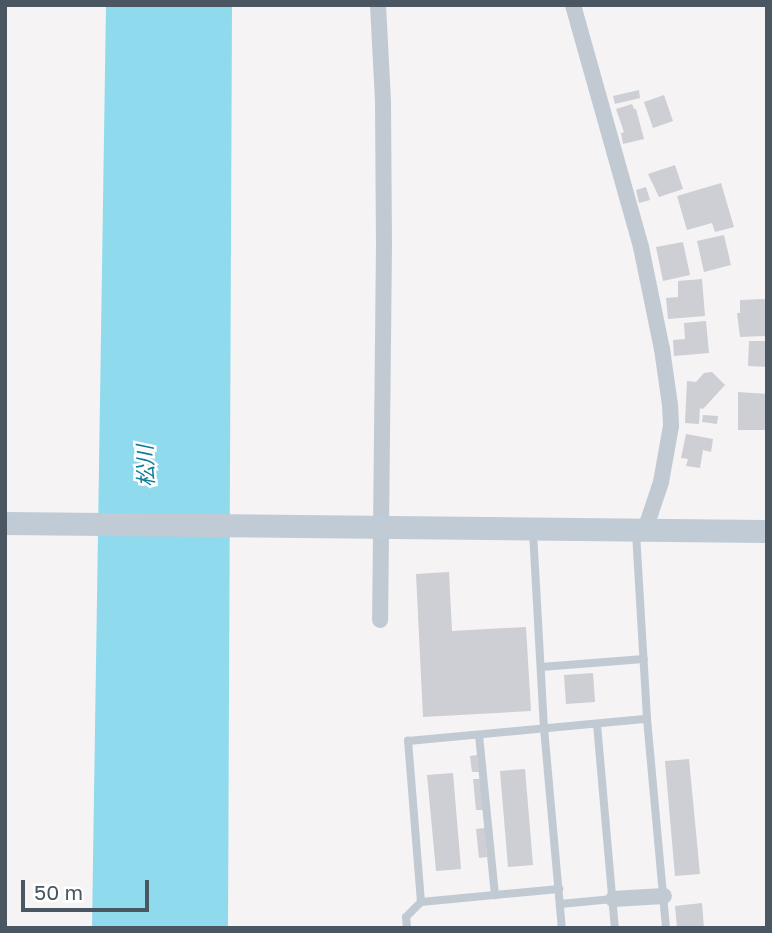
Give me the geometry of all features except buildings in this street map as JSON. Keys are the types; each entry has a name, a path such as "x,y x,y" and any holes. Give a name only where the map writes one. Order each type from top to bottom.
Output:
{"street":[{"path":"378,5 383,102 384,220 374,526 380,620"},
{"path":"573,5 641,247 665,372 671,426 661,482 640,530"},
{"path":"5,523 767,531"},
{"path":"613,899 664,896"}],"lane":[{"path":"533,529 544,728 562,928"},
{"path":"640,530 647,719 666,928"},
{"path":"541,667 644,659"},
{"path":"421,902 408,741 647,719"},
{"path":"597,724 615,928"},
{"path":"480,735 495,895"},
{"path":"407,928 406,917 421,902 559,889"},
{"path":"560,904 613,899"}],"water":[{"name":"松川","path":"106,5 232,5 228,928 92,928"}]}
